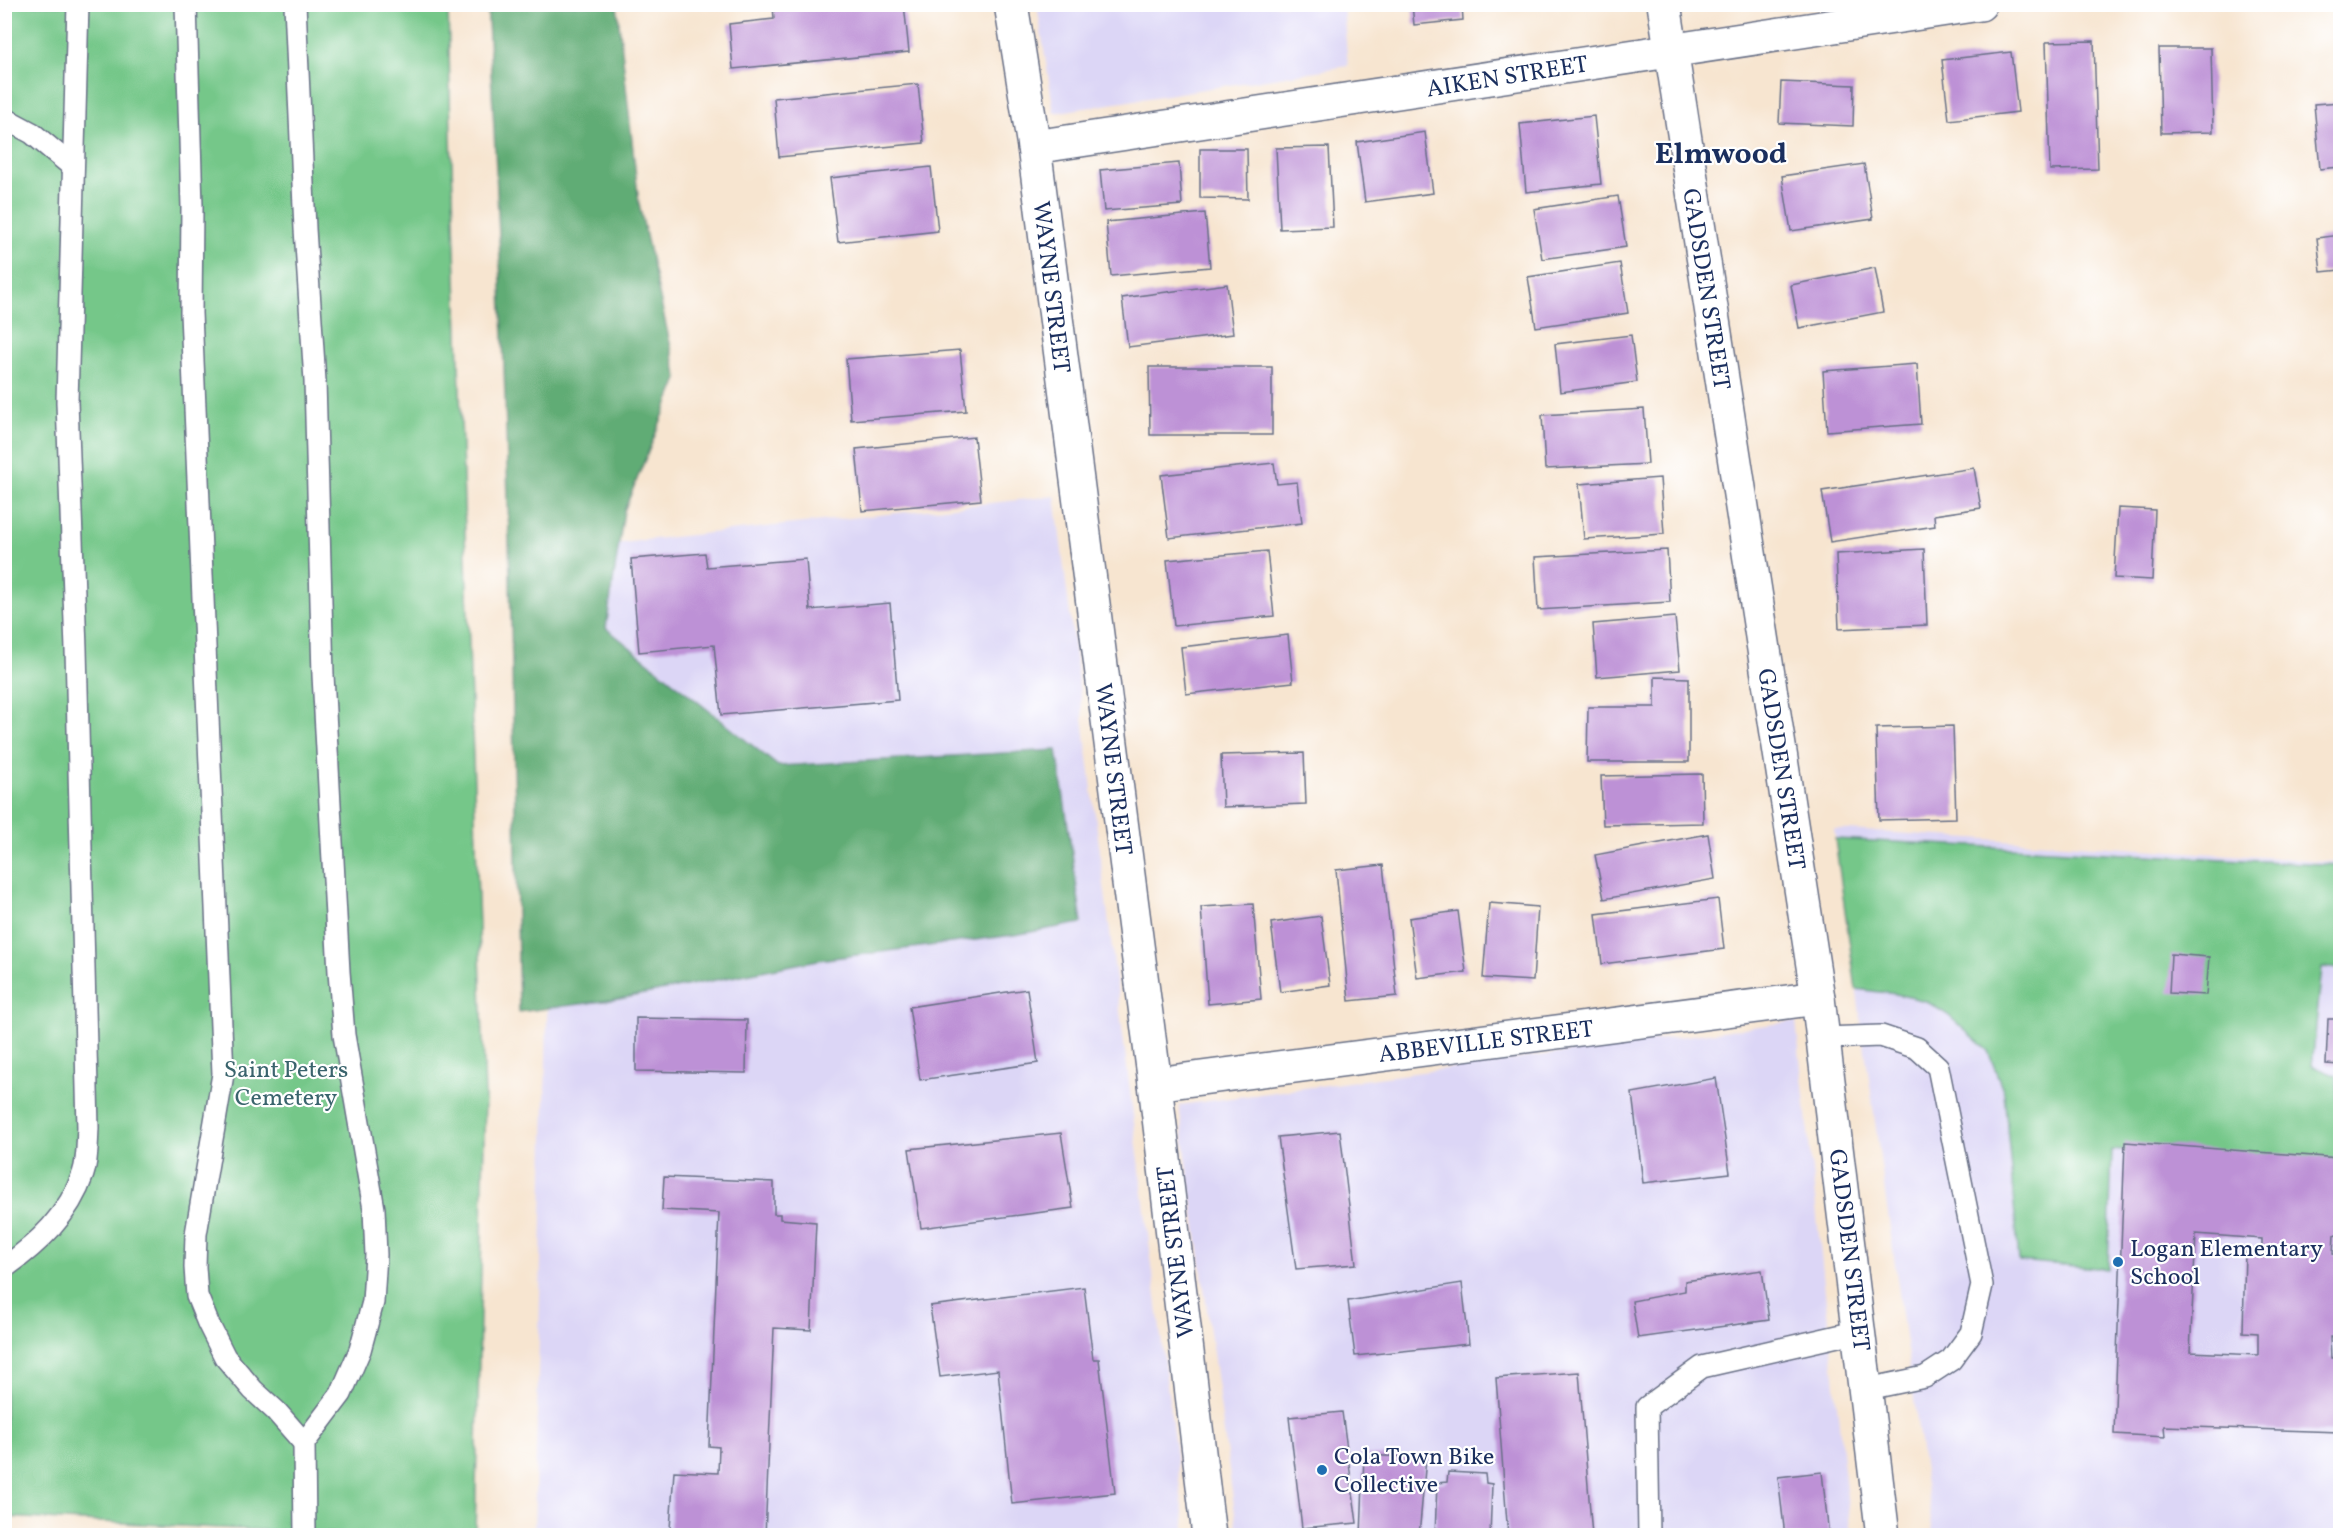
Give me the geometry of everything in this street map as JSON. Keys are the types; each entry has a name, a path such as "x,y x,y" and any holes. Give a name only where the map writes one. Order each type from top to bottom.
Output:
{"street":[{"name":"WAYNE STREET","path":"1011,4 1034,147 1155,1084 1209,1536"},
{"name":"GADSDEN STREET","path":"1664,4 1818,998 1883,1536"},
{"name":"AIKEN STREET","path":"1034,147 1980,4"},
{"name":"ABBEVILLE STREET","path":"1155,1084 1818,998"}],"lane":[{"path":"4,1268 32,1249 65,1213 84,1172 88,1128 76,649 67,402 78,4"},
{"path":"186,4 192,207 191,313 223,1074 196,1234 197,1296 225,1357 304,1443"},
{"path":"295,4 305,229 315,381 323,675 336,915 344,1035 374,1209 376,1255 373,1302 360,1350 341,1394 304,1443 305,1536"},
{"path":"4,118 32,134 73,167"},
{"path":"1823,1038 1881,1036 1917,1048 1938,1066 1982,1285 1971,1333 1951,1360 1925,1377 1867,1389"},
{"path":"1649,1536 1647,1407 1702,1367 1860,1331"}],"shaded area":[{"path":"1037,5 1343,5 1348,66 1054,113"},
{"path":"1055,496 1186,1535 594,1536 534,1531 559,551"},
{"name":"Logan Elementary School","path":"1834,829 2340,862 2340,1535 1933,1535"},
{"path":"1796,1021 1851,1535 1238,1535 1179,1105"}],"green space":[{"name":"Saint Peters Cemetery","path":"4,5 448,5 485,1096 475,1535 357,1535 5,1517"},
{"path":"487,5 617,5 639,204 678,379 624,511 606,628 778,766 1057,750 1082,923 1014,935 818,960 619,999 519,1012 505,382"},
{"path":"1835,839 2340,865 2340,969 2322,967 2312,1066 2337,1076 2337,1169 2112,1150 2108,1269 2019,1261 2004,1092 1988,1051 1948,1015 1926,1001 1896,994 1856,989"}],"building":[{"path":"904,4 909,52 733,69 729,24 774,19 773,5"},
{"path":"1412,4 1462,4 1463,20 1414,25"},
{"path":"2094,41 2098,169 2050,170 2046,42"},
{"path":"2159,48 2211,48 2213,132 2161,133"},
{"path":"2011,52 2018,112 1949,120 1942,60"},
{"path":"1781,82 1854,85 1853,126 1779,123"},
{"path":"918,84 924,143 779,157 774,98"},
{"path":"2340,102 2340,167 2320,169 2314,104"},
{"path":"1594,116 1601,184 1526,192 1520,124"},
{"path":"1425,132 1433,193 1365,202 1357,142"},
{"path":"1329,147 1333,227 1280,229 1276,148"},
{"path":"1200,149 1247,149 1248,199 1200,198"},
{"path":"1179,163 1182,205 1104,211 1100,170"},
{"path":"1864,164 1873,219 1791,231 1782,176"},
{"path":"931,167 938,231 838,242 830,178"},
{"path":"1618,196 1626,247 1542,259 1534,209"},
{"path":"1205,213 1210,267 1111,276 1106,222"},
{"path":"2340,235 2340,270 2321,272 2317,238"},
{"path":"1620,263 1628,313 1536,327 1528,277"},
{"path":"1875,268 1883,312 1799,328 1791,285"},
{"path":"1227,284 1233,334 1128,347 1122,298"},
{"path":"2340,306 2340,352 2338,352 2333,307"},
{"path":"1631,335 1637,382 1560,392 1555,344"},
{"path":"960,350 966,411 851,420 846,359"},
{"path":"1917,364 1921,424 1827,431 1823,371"},
{"path":"1149,367 1272,367 1272,435 1150,435"},
{"path":"1644,409 1648,464 1545,469 1542,415"},
{"path":"974,437 981,500 862,511 856,449"},
{"path":"1274,463 1277,484 1297,482 1302,523 1169,538 1161,475"},
{"path":"1974,468 1981,508 1934,515 1935,526 1830,542 1822,491"},
{"path":"1660,478 1664,534 1584,539 1579,484"},
{"path":"2118,508 2155,510 2152,580 2114,578"},
{"path":"1924,549 1927,625 1839,629 1836,554"},
{"path":"1667,550 1670,602 1538,610 1535,557"},
{"path":"1267,551 1274,616 1174,626 1167,560"},
{"path":"705,553 707,567 806,559 810,610 890,603 898,700 721,715 714,645 639,652 631,559"},
{"path":"1675,617 1680,670 1597,677 1593,624"},
{"path":"1288,635 1293,682 1186,694 1181,647"},
{"path":"1655,677 1689,678 1689,762 1587,762 1588,707 1655,707"},
{"path":"1953,726 1956,818 1879,820 1876,728"},
{"path":"1304,753 1306,804 1223,807 1221,755"},
{"path":"1702,774 1703,823 1603,825 1601,776"},
{"path":"1708,834 1715,879 1604,899 1595,855"},
{"path":"1383,865 1397,996 1349,1001 1336,870"},
{"path":"1718,899 1724,949 1602,964 1596,914"},
{"path":"1489,903 1538,907 1533,981 1483,978"},
{"path":"1253,904 1261,999 1208,1004 1201,907"},
{"path":"1458,911 1466,972 1417,978 1409,918"},
{"path":"1321,916 1330,985 1280,992 1271,923"},
{"path":"2171,954 2209,957 2206,995 2169,993"},
{"path":"1027,989 1038,1063 920,1080 909,1007"},
{"path":"636,1018 747,1020 746,1073 636,1071"},
{"path":"2328,1019 2340,1019 2340,1065 2326,1064"},
{"path":"1716,1078 1730,1173 1643,1183 1632,1093"},
{"path":"1340,1131 1356,1264 1296,1269 1278,1137"},
{"path":"1061,1133 1073,1208 921,1228 909,1149"},
{"name":"Logan Elementary School","path":"2125,1142 2340,1158 2340,1236 2334,1235 2333,1254 2340,1255 2340,1337 2330,1337 2331,1358 2340,1358 2340,1432 2164,1426 2165,1437 2114,1434","holes":["2196,1234 2262,1239 2262,1253 2245,1252 2243,1332 2258,1333 2258,1355 2190,1352"]},
{"path":"664,1177 774,1182 774,1214 780,1214 780,1219 816,1222 811,1330 774,1328 765,1536 670,1529 674,1471 718,1473 719,1447 709,1446 719,1213 662,1210"},
{"path":"1762,1270 1769,1320 1638,1338 1632,1301 1685,1291 1685,1281"},
{"path":"1462,1283 1469,1344 1355,1356 1348,1301"},
{"path":"1084,1287 1093,1359 1099,1359 1115,1493 1012,1504 998,1370 940,1377 930,1306"},
{"path":"1579,1372 1592,1536 1508,1536 1496,1378"},
{"name":"Cola Town Bike Collective","path":"1342,1412 1357,1523 1302,1528 1289,1417"},
{"path":"1364,1455 1426,1458 1419,1536 1361,1536"},
{"path":"1448,1472 1485,1474 1486,1483 1492,1484 1490,1536 1435,1536 1437,1483 1447,1482"},
{"path":"1822,1472 1829,1536 1785,1536 1778,1477"}],"place":[{"name":"Logan Elementary School","path":"2118,1262"},
{"name":"Cola Town Bike Collective","path":"1322,1470"}],"district":[{"name":"Elmwood","path":"1721,153"}]}
